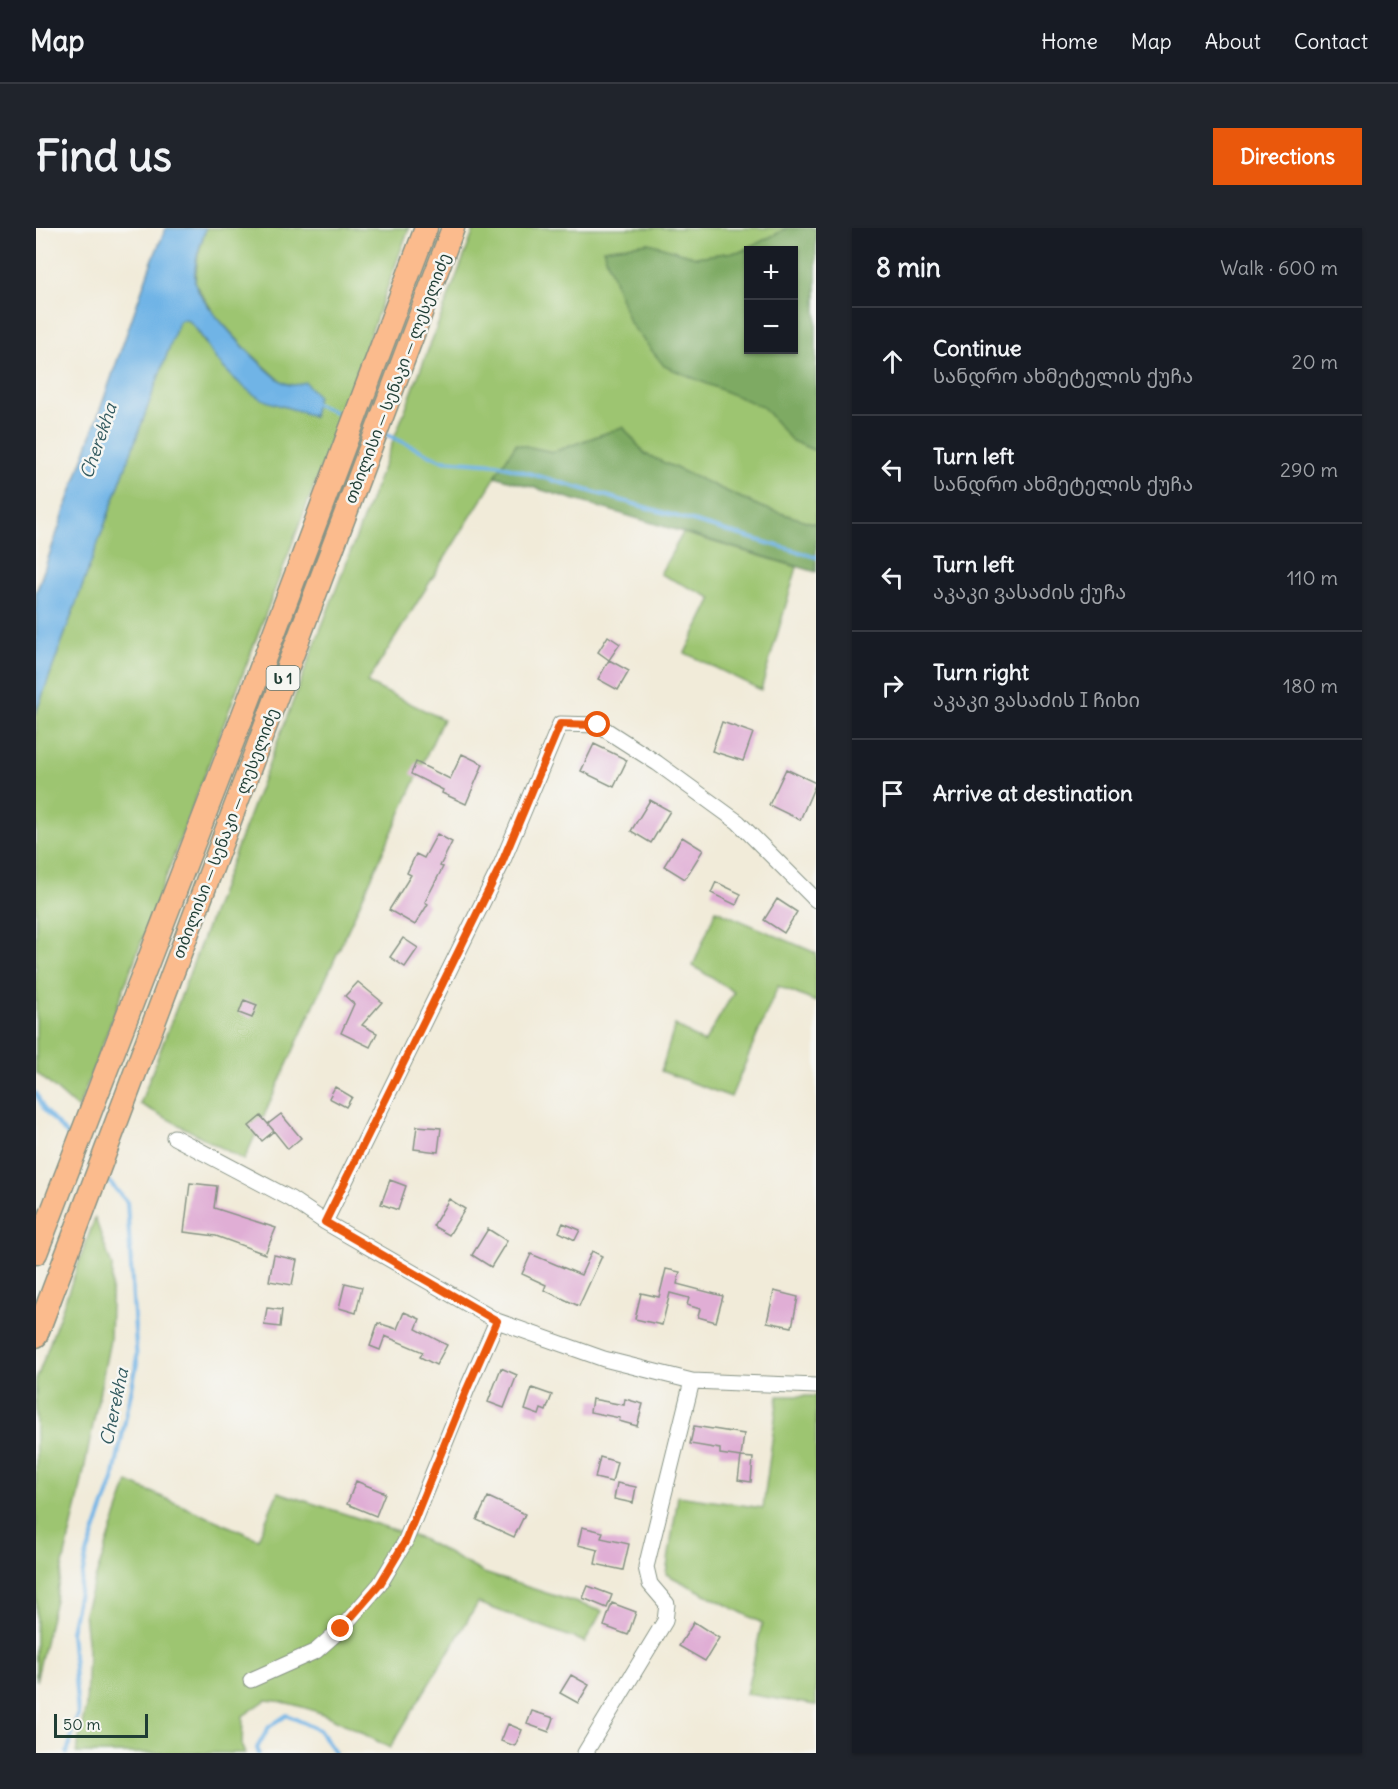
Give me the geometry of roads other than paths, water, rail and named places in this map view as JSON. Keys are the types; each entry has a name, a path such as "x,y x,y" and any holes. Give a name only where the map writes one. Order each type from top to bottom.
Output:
{"highway":[{"name":"თბილისი — სენაკი — ლესელიძე","path":"36,1252 254,689 426,228"},
{"name":"თბილისი — სენაკი — ლესელიძე","path":"36,1336 453,228"}],"street":[{"path":"325,1222 501,865 560,724 598,725 657,762 738,822 816,900"},
{"path":"174,1137 291,1199 325,1222 497,1321 604,1359 692,1381 816,1386"},
{"path":"251,1680 316,1651 341,1629 380,1584 405,1542 497,1321"},
{"path":"585,1753 664,1621 667,1604 650,1584 646,1567 692,1381"}],"water":[{"path":"166,228 206,228 195,268 195,282 199,291 233,335 274,376 289,385 305,382 317,396 313,417 264,400 249,391 216,359 194,326 185,319 179,321 36,713 36,593 152,261"}],"waterway":[{"path":"311,402 346,417"},
{"path":"383,433 441,460 497,464 816,557"},
{"name":"Cherekha","path":"36,1093 44,1110 71,1139"},
{"name":"Cherekha","path":"67,1753 78,1714 71,1632 86,1557 113,1480 137,1363 127,1202 104,1176"},
{"name":"Cherekha","path":"259,1753 257,1748 269,1727 287,1715 319,1730 335,1753"}]}
